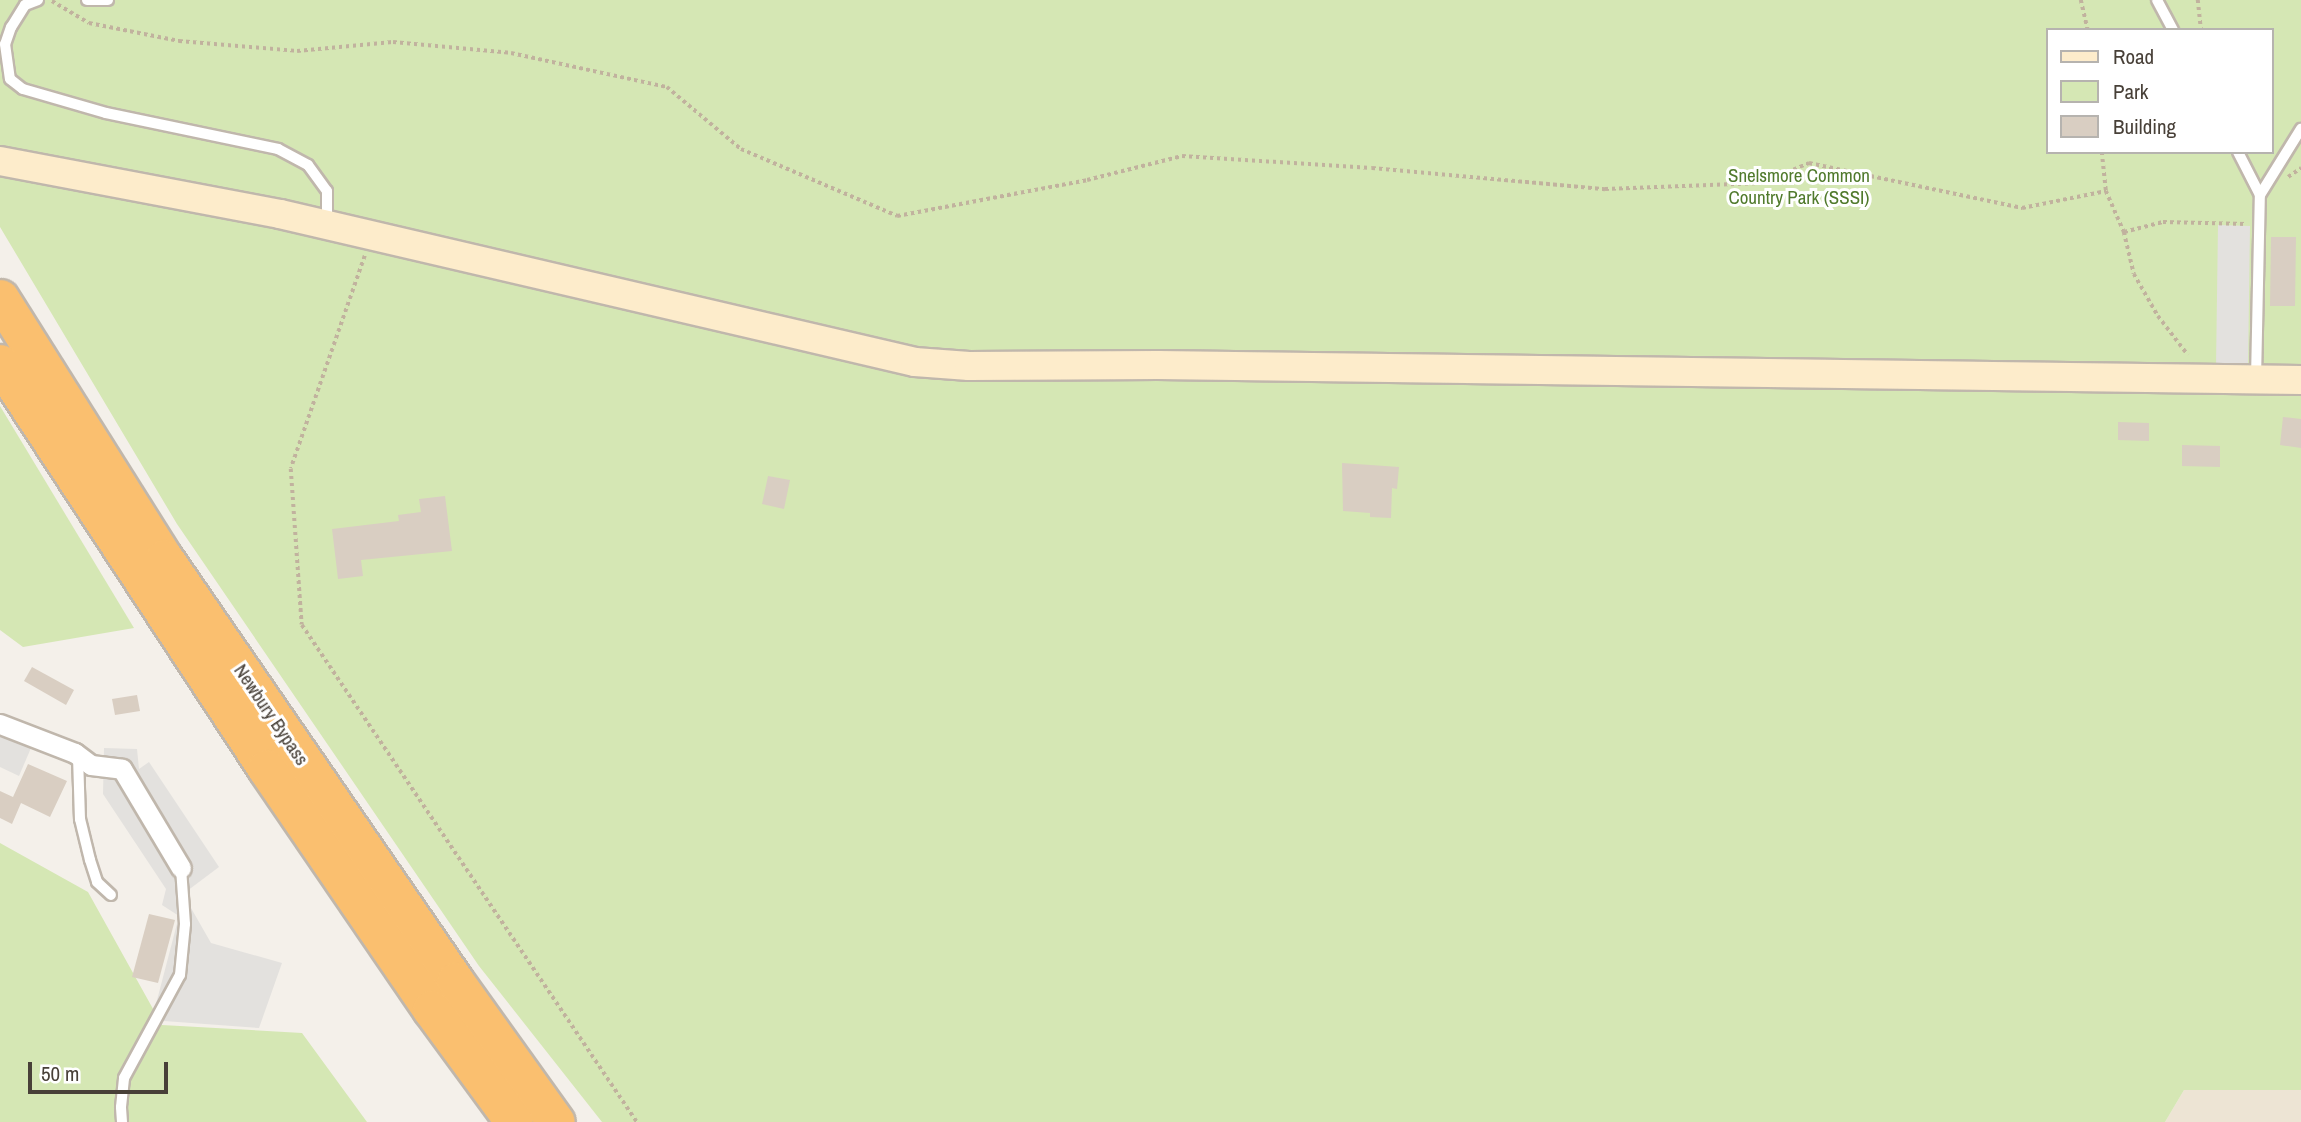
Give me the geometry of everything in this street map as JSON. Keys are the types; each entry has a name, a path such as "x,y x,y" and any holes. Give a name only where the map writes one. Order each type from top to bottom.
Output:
{"highway":[{"name":"Newbury Bypass","path":"0,298 218,637 447,970 556,1122"},
{"name":"Newbury Bypass","path":"0,363 266,768 431,1009 514,1122"}],"main road":[{"path":"0,160 327,225 929,363 983,366 2301,380"}],"street":[{"path":"0,724 78,755 91,765 122,769 181,868"}],"lane":[{"path":"38,0 25,5 11,27 5,44 10,79 23,89 106,113 278,149 308,165 327,191 327,225"},
{"path":"87,0 107,0"},
{"path":"2157,0 2172,28"},
{"path":"2260,195 2301,129"},
{"path":"2239,154 2260,195 2256,379"},
{"path":"78,755 80,819 97,881 111,895"},
{"path":"122,1122 124,1078 180,975 185,924 181,868"}],"path":[{"path":"51,0 89,23 178,41 298,51 393,42 512,53 667,87 741,149 897,216 1087,180 1182,156 1372,168 1605,189 1761,184 1809,163 2022,208 2106,191"},
{"path":"2081,0 2088,28"},
{"path":"2198,0 2201,28"},
{"path":"2102,154 2106,191 2124,232 2134,274 2201,378"},
{"path":"2124,232 2163,222 2259,224"},
{"path":"372,236 291,469 302,625 637,1122"}],"shaded area":[{"path":"2218,225 2250,226 2248,368 2216,367"},
{"path":"0,717 37,734 19,776 0,767"},
{"path":"104,748 137,749 139,769 149,762 219,867 183,894 211,943 282,963 259,1028 164,1021 156,1004 179,916 162,905 166,889 103,794"},
{"path":"2184,1090 2301,1090 2301,1122 2165,1122"}],"green space":[{"name":"Snelsmore Common Country Park (SSSI)","path":"0,0 2301,0 2301,1090 2184,1090 2165,1122 602,1122 479,966 177,524 0,227"},
{"path":"0,406 134,628 23,647 0,630"},
{"path":"0,843 88,892 162,1025 302,1033 367,1122 0,1122"}],"building":[{"path":"2271,237 2296,237 2295,306 2270,306"},
{"path":"2283,417 2301,419 2301,448 2280,445"},
{"path":"2118,422 2149,423 2149,441 2118,440"},
{"path":"2182,445 2220,446 2220,467 2182,466"},
{"path":"1342,463 1399,467 1397,489 1392,488 1391,518 1343,511"},
{"path":"768,476 790,480 784,509 762,504"},
{"path":"445,496 452,551 361,560 363,576 338,579 332,529 399,521 398,515 421,512 419,499"},
{"path":"32,667 74,690 66,705 24,681"},
{"path":"137,695 140,711 115,715 112,699"},
{"path":"28,764 67,781 50,817 21,803 12,824 0,818 0,791 13,797"},
{"path":"149,914 175,920 158,983 132,977"}]}
